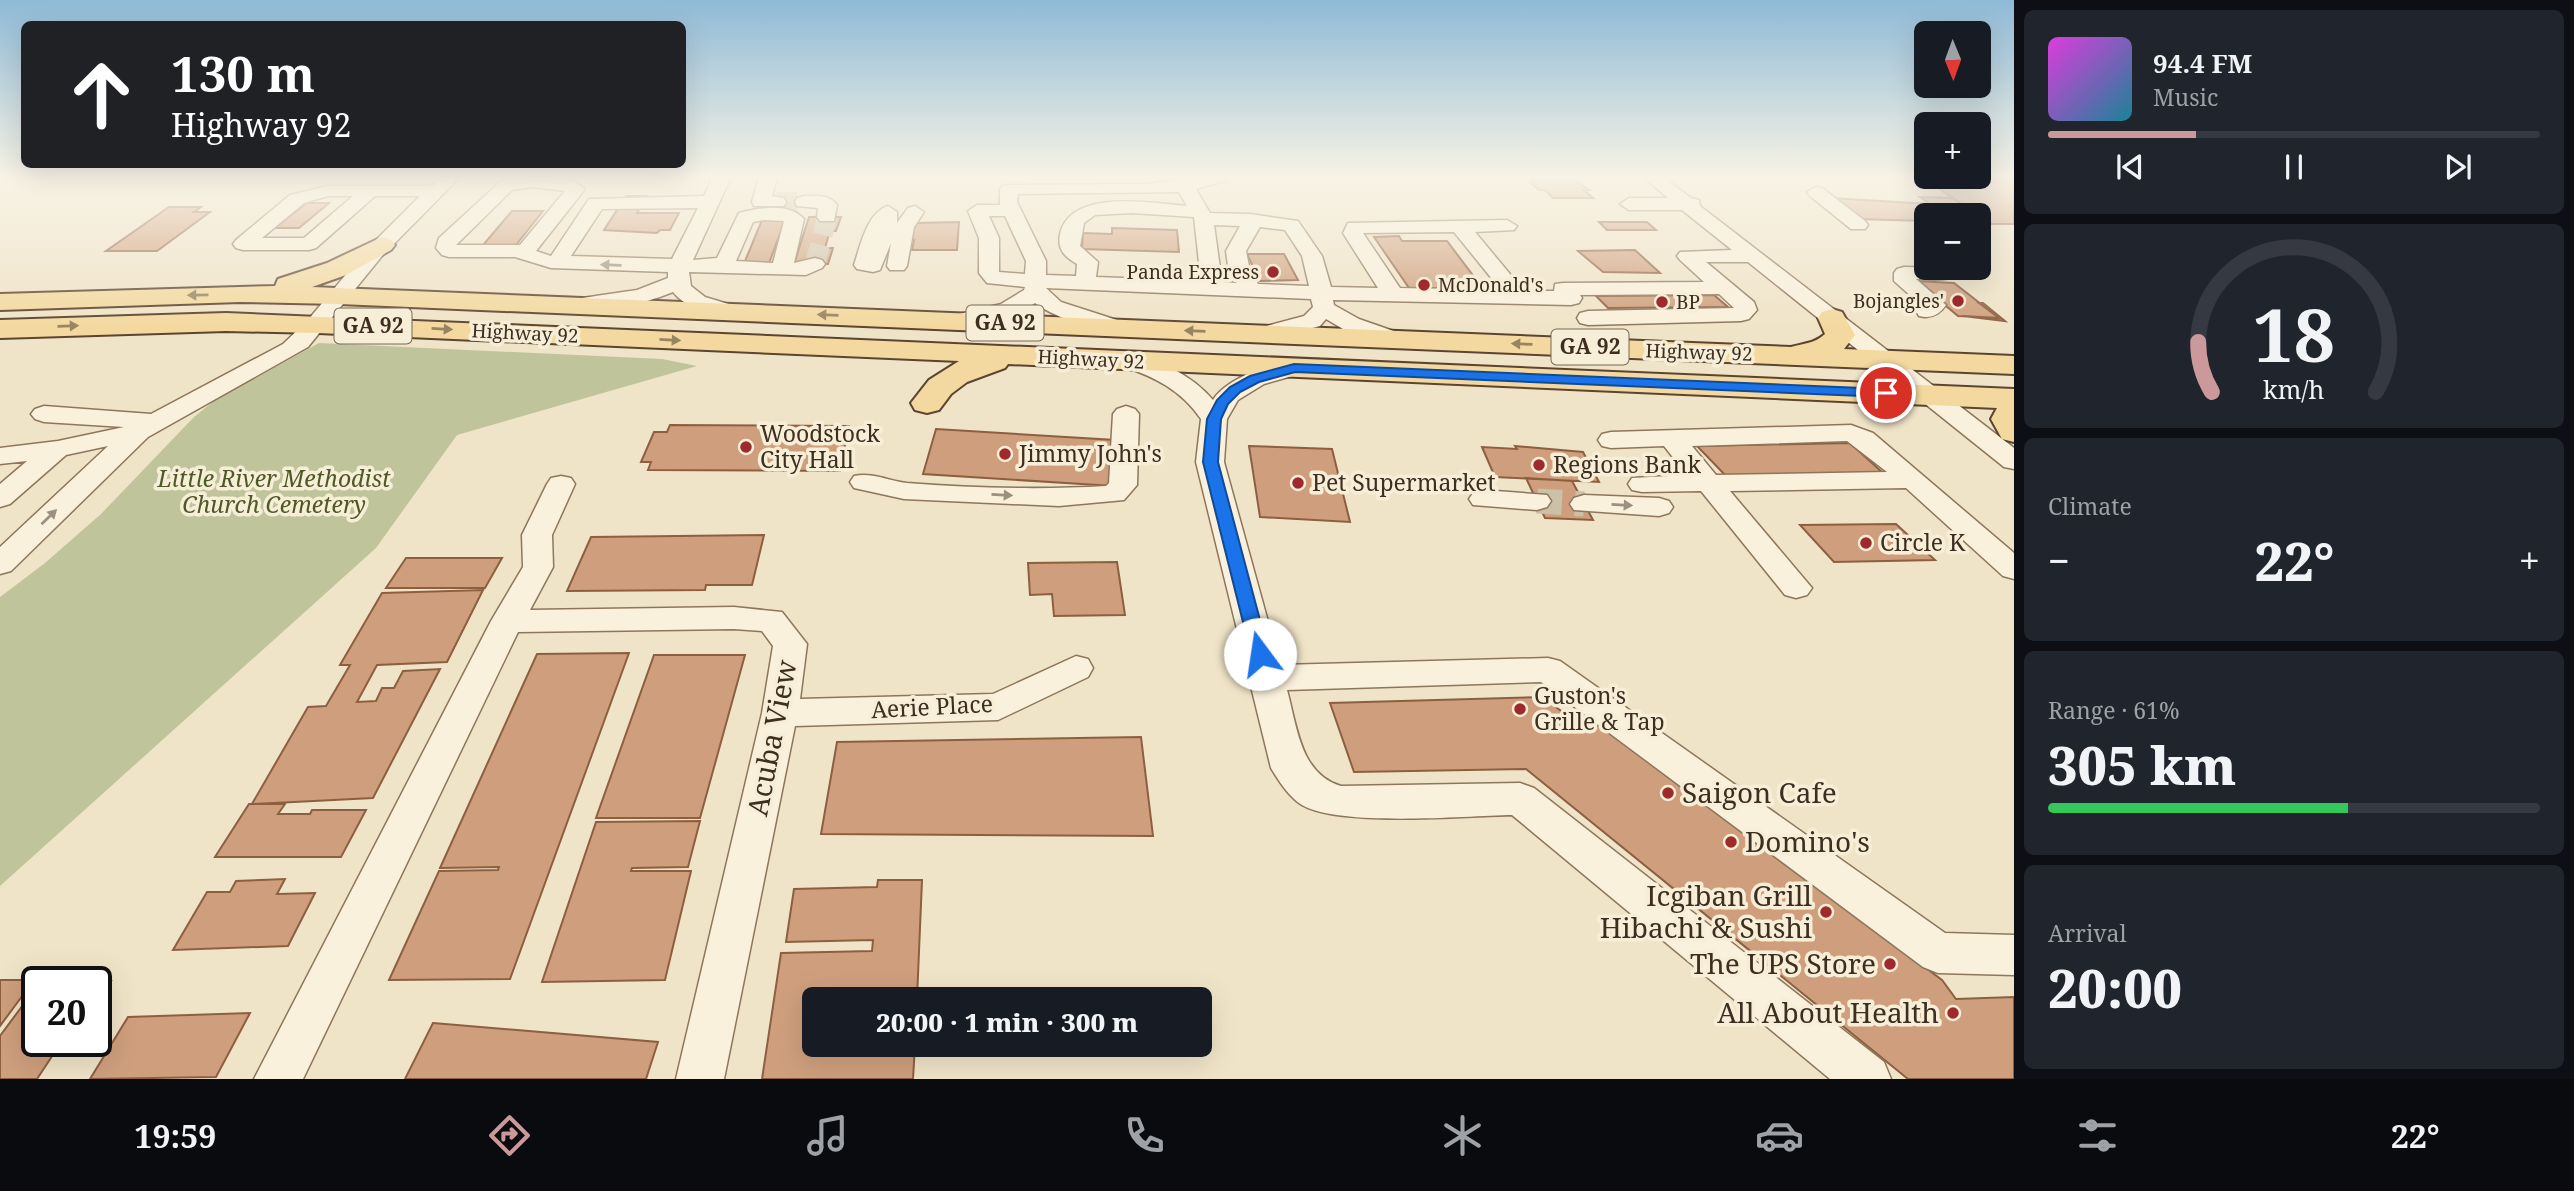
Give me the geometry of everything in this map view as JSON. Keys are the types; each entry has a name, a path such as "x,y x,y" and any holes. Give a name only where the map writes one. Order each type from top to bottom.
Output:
{"main road":[{"path":"240,295 313,280 354,263 382,245"},
{"name":"Highway 92","path":"0,302 240,295 340,296 1786,356 1893,353 1946,384 2014,365"},
{"path":"1786,356 1819,351 1836,341 1840,335 1832,318"},
{"name":"Highway 92","path":"0,329 226,322 318,324 1294,368 1946,384 2014,399"},
{"path":"868,349 917,369 925,381 927,403 936,390 953,375 984,363 1021,356"},
{"path":"1946,384 1972,378 2014,379"},
{"path":"2014,406 2008,419 2014,432"}],"street":[{"path":"263,227 243,244 309,244 328,227"},
{"path":"0,456 58,449 149,426 291,349 304,340 382,245 400,227"},
{"path":"462,227 446,242 449,251 524,251"},
{"path":"524,251 544,227"},
{"path":"557,262 579,227"},
{"path":"702,227 678,286 690,296 727,311"},
{"path":"581,305 641,296 686,272 725,262 741,227"},
{"path":"782,269 792,227"},
{"path":"878,227 880,266"},
{"path":"880,266 904,227"},
{"path":"984,227 989,238 989,273 994,279 1035,287 1086,273 1322,300 1724,288"},
{"path":"959,321 1003,311 1022,303 1035,287 1036,261 1020,227"},
{"path":"1072,227 1069,247 1086,273"},
{"path":"1204,227 1212,289"},
{"path":"1251,227 1245,241 1237,246 1236,253 1251,290"},
{"path":"1263,334 1312,321 1322,300 1321,277 1304,240 1293,227"},
{"path":"1358,227 1353,229 1353,233 1394,296"},
{"path":"1429,227 1476,227"},
{"path":"1716,227 1832,318 1946,384 2014,440"},
{"path":"1738,227 1893,353"},
{"path":"1461,228 1517,296"},
{"path":"524,251 523,254 557,262 686,272 806,269 816,264"},
{"path":"1588,318 1731,316 1746,310 1687,256 1752,256"},
{"path":"1914,273 1905,273 1903,277 1935,305 1927,311"},
{"path":"1035,287 1054,307 1115,327"},
{"path":"1322,300 1350,324 1394,339"},
{"path":"1130,361 1170,375 1184,383 1214,419"},
{"path":"1294,368 1255,379 1235,389 1222,402 1214,419 1210,462 1290,768 1315,794 1341,802 1520,799 1867,1079"},
{"path":"1946,384 2014,461"},
{"path":"44,414 149,426"},
{"path":"864,482 904,491 1059,497 1114,494 1123,485 1126,414"},
{"path":"0,564 149,426"},
{"path":"1611,440 1851,433 1864,439 2014,569"},
{"path":"1671,438 1708,484"},
{"path":"0,498 58,449"},
{"path":"1643,484 1913,480"},
{"path":"278,1079 507,621 538,567 537,535 562,484"},
{"path":"1483,499 1537,501"},
{"path":"1584,503 1659,507"},
{"name":"Acuba View","path":"507,621 734,618 771,620 790,644 780,713 700,1079"},
{"name":"Aerie Place","path":"780,713 998,707 1076,668"},
{"path":"1266,678 1548,670 1937,953 2014,955"}],"lane":[{"path":"1708,484 1796,588"}],"green space":[{"name":"Little River Methodist Church Cemetery","path":"319,343 662,359 697,366 457,435 376,548 0,886 0,597 45,563 101,514 194,417 215,400"}],"building":[{"path":"140,227 189,227 157,251 106,251"},
{"path":"498,227 530,227 516,245 483,245"},
{"path":"606,227 671,227 657,233 604,230"},
{"path":"759,227 782,227 768,266 743,266"},
{"path":"806,227 837,227 836,231 830,231 825,248 833,248 828,264 794,264"},
{"path":"959,227 957,250 912,250 914,240 865,240 868,228"},
{"path":"1604,227 1653,227 1656,230 1607,230"},
{"path":"1112,228 1177,230 1179,252 1082,249 1083,233 1112,234"},
{"path":"1399,236 1402,241 1447,241 1475,278 1438,278 1445,288 1409,288 1374,237"},
{"path":"1635,250 1660,273 1603,272 1578,251"},
{"path":"1247,254 1284,254 1298,280 1260,281"},
{"name":"Bojangles'","path":"1916,281 1954,283 1999,318 1958,316"},
{"name":"BP","path":"1714,295 1728,307 1608,308 1596,296"},
{"path":"1979,303 1983,303 2005,321 1963,316 1999,318"},
{"name":"Woodstock City Hall","path":"670,425 849,426 840,471 648,470 651,462 641,462 654,432 667,432"},
{"path":"936,429 1115,440 1113,486 923,474"},
{"name":"Circle K","path":"1850,443 1883,473 1725,475 1697,446"},
{"name":"Pet Supermarket","path":"1249,446 1332,449 1350,522 1260,517"},
{"name":"Regions Bank","path":"1515,446 1583,452 1599,482 1495,477 1482,447 1517,449"},
{"path":"1526,478 1572,481 1593,520 1545,518"},
{"name":"Circle K","path":"1896,524 1935,560 1834,562 1800,525"},
{"path":"764,535 752,585 706,585 705,590 567,591 591,537"},
{"path":"406,558 502,558 485,588 386,588"},
{"path":"1117,562 1125,615 1054,616 1052,594 1030,595 1028,563"},
{"path":"483,590 447,662 377,665 357,702 376,701 382,688 394,688 403,671 440,669 373,798 252,804 308,707 326,706 350,665 340,665 382,593"},
{"path":"629,653 510,979 389,980 439,871 498,870 499,867 440,868 537,654"},
{"path":"654,655 745,655 700,818 596,818"},
{"path":"1543,697 1574,721 1584,714 1942,980 1956,999 2014,997 2014,1079 1908,1079 1526,769 1354,772 1330,703"},
{"path":"1141,737 1153,836 821,834 837,742"},
{"path":"249,804 285,804 278,814 310,814 312,810 366,810 341,857 215,857"},
{"path":"700,821 688,867 632,868 631,871 691,871 665,980 542,982 596,822"},
{"path":"285,879 277,894 315,893 288,946 173,950 207,892 230,892 236,881"},
{"path":"878,880 922,880 918,987 802,987 802,1057 914,1057 913,1079 762,1079 781,953 872,951 873,940 786,942 794,889 877,887"},
{"path":"0,980 21,980 21,998 0,1026"},
{"path":"21,1008 21,1057 51,1057 37,1079 0,1079 0,1036"},
{"path":"250,1013 216,1077 90,1079 103,1057 112,1057 112,1043 128,1017"},
{"path":"433,1023 658,1042 646,1079 405,1079"}],"tunnel":[{"path":"815,264 824,227"},
{"path":"1537,501 1584,504"}],"place":[{"name":"Panda Express","path":"1273,272"},
{"name":"McDonald's","path":"1424,285"},
{"name":"Bojangles'","path":"1958,301"},
{"name":"BP","path":"1662,302"},
{"name":"Woodstock City Hall","path":"746,447"},
{"name":"Jimmy John's","path":"1005,454"},
{"name":"Regions Bank","path":"1539,465"},
{"name":"Pet Supermarket","path":"1298,483"},
{"name":"Circle K","path":"1866,543"},
{"name":"Guston's Grille & Tap","path":"1520,709"},
{"name":"Saigon Cafe","path":"1668,793"},
{"name":"Domino's","path":"1731,842"},
{"name":"Icgiban Grill Hibachi & Sushi","path":"1826,912"},
{"name":"The UPS Store","path":"1890,964"},
{"name":"All About Health","path":"1953,1013"}],"route":[{"path":"1260,654 1210,462 1214,419 1222,402 1235,389 1255,379 1294,368 1886,393"}]}
